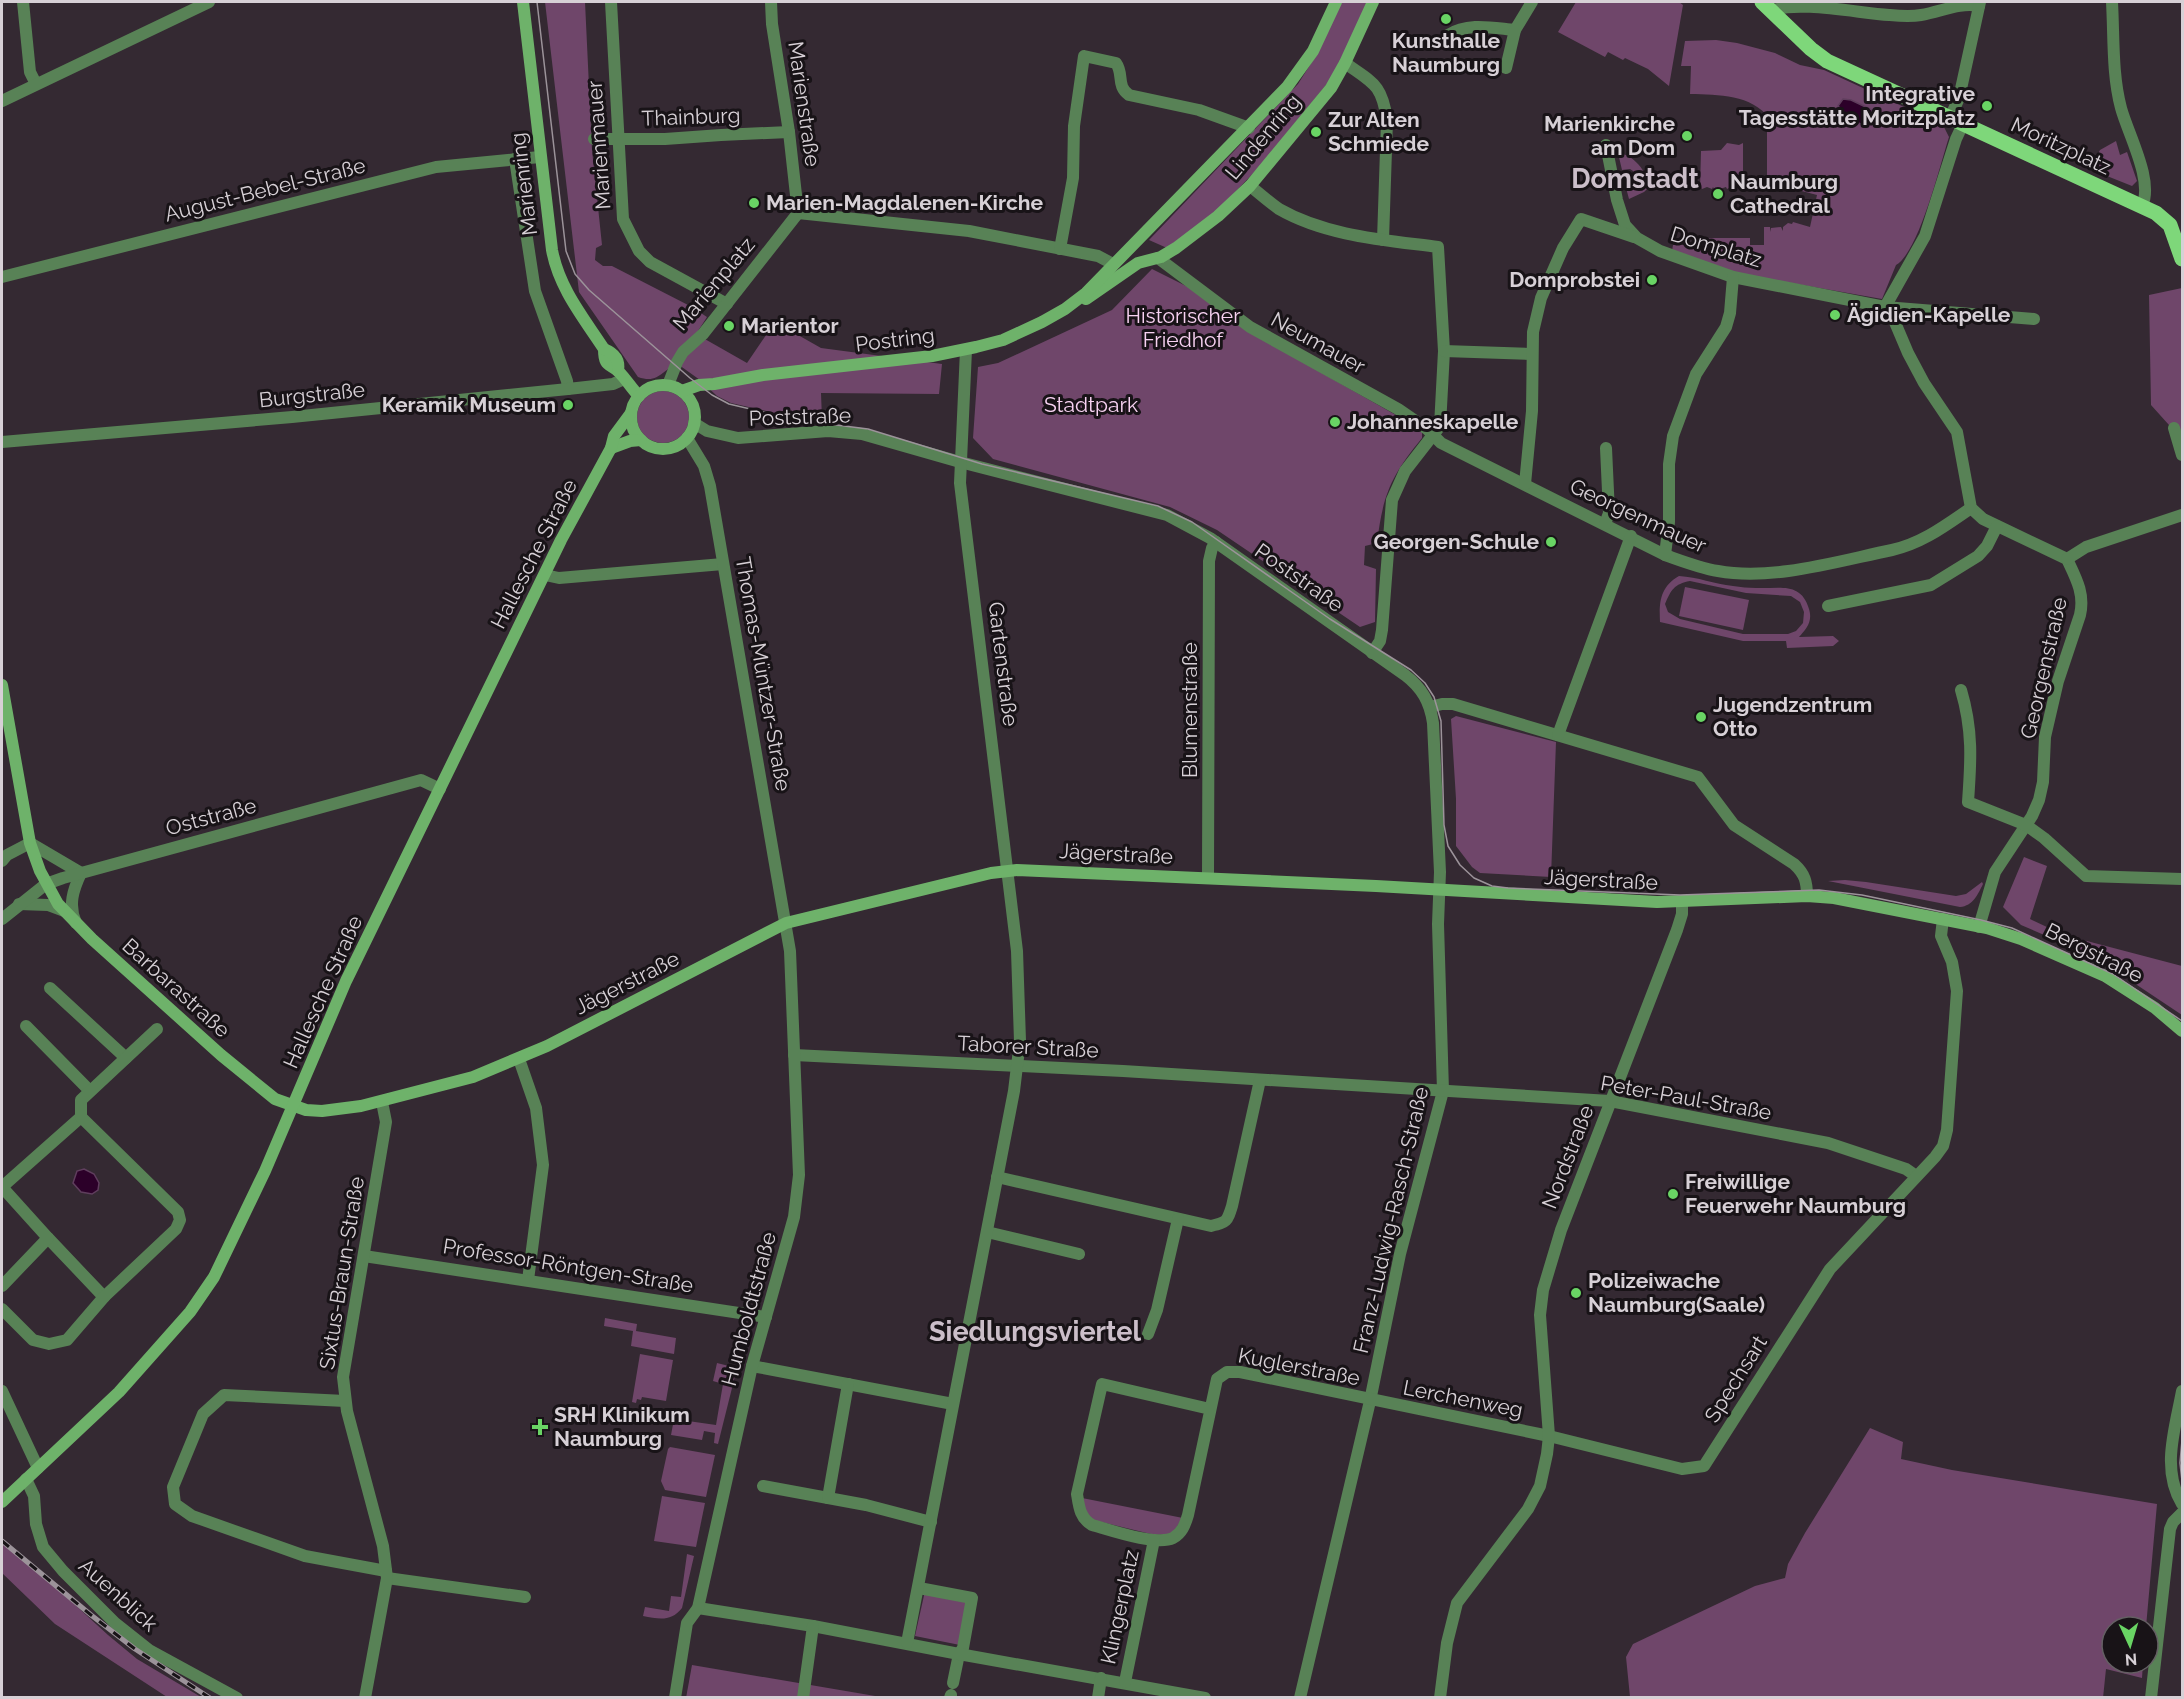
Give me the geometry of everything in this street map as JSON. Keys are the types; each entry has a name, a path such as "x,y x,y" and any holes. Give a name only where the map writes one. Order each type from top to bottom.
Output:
{"main road":[{"name":"Marienring","path":"523,2 540,157 552,249 558,275 570,300 604,349 604,358 611,369 621,375 639,396"},
{"name":"Lindenring","path":"1072,304 1249,128 1302,69 1336,2"},
{"name":"Lindenring","path":"1072,304 1094,295 1143,261 1158,258 1176,248 1218,216 1250,186 1331,88 1346,63 1374,2"},
{"name":"Moritzplatz","path":"1767,6 1811,49 1827,60 2142,206 2163,217 2178,230"},
{"path":"2178,230 2182,259"},
{"path":"1131,246 1134,256 1143,261"},
{"path":"1113,264 1119,277"},
{"name":"Postring","path":"682,391 699,385 763,375 966,350 1021,332 1056,315 1072,304"},
{"path":"694,407 682,391 668,385 650,387 639,396 631,413 634,429 641,440 655,448 667,449 678,445 687,438 694,423 694,407 698,398 714,384"},
{"name":"Hallesche Straße","path":"2,1502 119,1392 203,1295 224,1258 294,1107 346,981 561,540 611,448 614,436 631,413"},
{"path":"611,448 630,441 641,440"},
{"name":"Barbarastraße","path":"2,685 30,843 46,884 64,911 221,1054 275,1099 294,1107"},
{"name":"Jägerstraße","path":"294,1107 322,1111 349,1109 473,1077 519,1059 786,923 1008,871 1208,878 1682,903 1807,896 1855,902 1979,927"},
{"name":"Bergstraße","path":"1979,927 2021,939 2105,976 2155,1008 2182,1031"}],"street":[{"path":"23,2 30,72 36,84"},
{"path":"2,102 209,2"},
{"name":"Marienmauer","path":"610,2 624,219 639,251 651,262 727,304"},
{"name":"Marienstraße","path":"771,2 772,24 789,132 798,213"},
{"path":"1506,68 1515,30 1532,2"},
{"path":"2112,2 2118,91 2144,180 2145,200 2142,206"},
{"path":"1767,6 1793,3 1906,17 1962,4 1980,4 1959,99 1956,139 1925,236 1885,307 1891,313 1924,383 1957,432 1971,508 1983,519 2067,559 2086,547 2182,515"},
{"path":"1448,35 1457,29 1467,27 1515,30"},
{"path":"1060,249 1072,178 1074,126 1083,56 1116,63 1123,91 1129,95 1199,110 1249,128"},
{"path":"1346,63 1381,91 1385,109 1387,120 1383,240"},
{"name":"Thainburg","path":"594,139 665,139 789,132"},
{"name":"Domplatz","path":"1606,145 1617,200 1625,225 1637,238 1660,251 1733,277 1885,307 2034,319"},
{"name":"August-Bebel-Straße","path":"2,277 436,167 540,157"},
{"name":"Marienring","path":"515,159 535,291 568,389"},
{"path":"1250,186 1278,208 1301,220 1356,235 1438,246 1444,351 1440,426 1405,471 1392,500 1381,637 1372,653"},
{"path":"798,213 969,231 1103,258 1113,264"},
{"name":"Marienplatz","path":"668,385 681,355 703,334 798,213"},
{"path":"1525,484 1532,411 1533,332 1541,298 1563,248 1581,219 1637,238"},
{"name":"Neumauer","path":"1158,258 1250,327 1398,409 1427,429 1433,436"},
{"path":"1665,555 1669,536 1669,464 1673,436 1696,374 1726,327 1730,313 1733,277"},
{"name":"Gartenstraße","path":"907,1643 1018,1065 1018,961 960,483 966,350"},
{"path":"1444,351 1532,354"},
{"name":"Burgstraße","path":"2,442 304,416 568,389 613,384 621,375"},
{"name":"Poststraße","path":"694,423 706,431 734,438 821,431 848,432 1160,512 1184,522 1216,542 1372,653 1416,685 1430,707"},
{"path":"2174,428 2182,455"},
{"name":"Georgenmauer","path":"1433,436 1441,443 1665,555 1718,572 1739,574 1780,572 1910,546 1929,537 1971,508"},
{"name":"Thomas-Müntzer-Straße","path":"687,438 707,476 786,923"},
{"path":"1605,524 1609,513 1606,448"},
{"path":"1828,606 1931,585 1978,556 1987,546 1996,526"},
{"path":"1558,735 1631,537"},
{"name":"Blumenstraße","path":"1208,878 1209,561 1216,542"},
{"name":"Georgenstraße","path":"1979,927 1995,872 2026,825 2037,806 2042,791 2045,737 2058,681 2082,604 2080,588 2067,559"},
{"path":"545,575 559,578 723,564"},
{"path":"1961,690 1968,715 1971,740 1968,802 2026,825 2086,876 2182,879"},
{"path":"1430,707 1452,704 1698,777 1734,825 1794,864 1802,872 1807,884 1807,896"},
{"name":"Franz-Ludwig-Rasch-Straße","path":"1300,1698 1370,1401 1400,1254 1443,1091 1438,924 1440,872 1433,723 1430,707"},
{"name":"Oststraße","path":"7,910 46,884 81,873 421,780 440,789"},
{"path":"2,861 7,855 30,843 81,873 72,898 72,915 77,924"},
{"name":"Nordstraße","path":"1549,1436 1540,1315 1544,1290 1561,1230 1677,930 1682,914 1682,903"},
{"path":"7,910 48,905 64,911"},
{"name":"Spechsart","path":"1549,1436 1682,1469 1704,1466 1830,1269 1943,1146 1947,1130 1957,991 1952,962 1941,936 1943,920"},
{"name":"Humboldtstraße","path":"675,1698 687,1623 698,1608 752,1366 796,1204 799,1161 790,951 786,923"},
{"path":"50,988 126,1058"},
{"path":"26,1026 90,1091"},
{"path":"2,1309 33,1340 49,1344 67,1340 104,1297 176,1228 180,1220 178,1212 81,1117 81,1100 157,1029"},
{"name":"Taborer Straße","path":"794,1055 1018,1065 1443,1091"},
{"path":"519,1059 536,1108 543,1165 528,1280"},
{"path":"997,1177 1211,1226 1228,1220 1260,1080"},
{"name":"Peter-Paul-Straße","path":"1443,1091 1610,1101 1828,1143 1906,1169 1916,1176"},
{"name":"Sixtus-Braun-Straße","path":"365,1698 387,1574 383,1546 345,1401 343,1377 386,1122 382,1102"},
{"path":"81,1117 2,1187 104,1297"},
{"path":"1148,1334 1157,1310 1179,1219"},
{"path":"987,1232 1079,1254"},
{"path":"2,1286 48,1238"},
{"name":"Professor-Röntgen-Straße","path":"364,1256 766,1317"},
{"path":"752,1366 953,1404"},
{"name":"Kuglerstraße","path":"1188,1515 1217,1379 1227,1372 1240,1372 1370,1401"},
{"path":"828,1498 848,1384"},
{"name":"Klingerplatz","path":"1188,1515 1182,1531 1174,1538 1154,1540 1084,1521 1079,1509 1077,1494 1102,1384 1210,1409"},
{"path":"2,1391 38,1468"},
{"path":"2182,1391 2170,1464 2172,1481 2182,1504"},
{"path":"345,1401 224,1395 203,1414 173,1487 176,1504 192,1516 305,1556 387,1574 525,1597"},
{"name":"Lerchenweg","path":"1370,1401 1549,1436"},
{"path":"1440,1698 1447,1643 1457,1603 1528,1509 1540,1486 1549,1436"},
{"name":"Auenblick","path":"26,1479 34,1496 36,1524 43,1547 63,1571 120,1628 149,1650 237,1698"},
{"path":"763,1486 866,1505 931,1522"},
{"path":"2151,1698 2170,1528 2182,1513"},
{"name":"Klingerplatz","path":"1125,1682 1154,1540"},
{"path":"919,1588 972,1598 963,1648 958,1654 951,1692"},
{"path":"698,1608 813,1626 1205,1698"},
{"path":"803,1698 813,1626"},
{"path":"1098,1698 1101,1678"}],"green space":[{"path":"545,2 585,2 592,150 602,245 596,248 595,260 603,266 612,266 707,317 696,334 747,363 775,322 821,348 942,364 939,394 821,393 822,419 789,416 731,403 717,396 679,365 656,378 638,377 579,292"},
{"path":"1340,2 1370,2 1330,80 1260,166 1219,209 1167,248 1149,240 1298,84 1317,54"},
{"path":"1576,2 1679,2 1683,5 1669,86 1648,69 1608,52 1605,57 1558,32"},
{"path":"1716,40 1775,53 1800,65 1824,70 1943,125 1949,137 1928,207 1913,243 1905,257 1896,265 1882,299 1733,273 1672,251 1673,245 1693,245 1693,238 1750,238 1750,245 1764,245 1764,227 1770,227 1770,232 1771,228 1781,227 1783,231 1783,227 1793,222 1810,227 1817,195 1767,182 1767,122 1770,119 1762,111 1744,100 1690,94 1691,66 1681,66 1685,41"},
{"path":"2116,141 2120,155 2127,152 2137,181 2132,186 2092,170 2091,167 2100,150"},
{"path":"1727,143 1739,145 1743,143 1743,189 1707,187 1702,189 1701,187 1700,189 1701,151 1721,150"},
{"path":"1618,153 1634,160 1643,170 1648,181 1649,187 1644,192 1629,199 1625,184 1634,181 1633,171 1622,170"},
{"name":"Stadtpark","path":"1152,269 1204,295 1248,331 1422,432 1422,438 1390,486 1382,511 1377,543 1365,546 1364,565 1376,569 1375,622 1360,627 1217,530 1170,507 993,459 973,438 978,367 998,363 1112,310"},
{"path":"2182,288 2182,448 2178,435 2151,405 2149,295"},
{"path":"658,391 668,391 677,395 685,403 689,417 685,431 677,439 668,443 658,443 649,439 641,431 637,422 637,412 641,403 649,395"},
{"path":"1679,576 1739,587 1795,590 1805,600 1810,614 1808,625 1799,637 1833,636 1839,641 1833,646 1787,648 1786,641 1743,641 1660,622 1662,596 1673,580","holes":["1690,581 1746,593 1791,596 1800,602 1804,612 1803,623 1796,631 1788,634 1743,634 1680,619 1668,612 1665,604 1674,588"]},
{"path":"1685,587 1749,600 1743,630 1679,616"},
{"path":"1456,716 1556,742 1551,877 1480,873 1472,867 1456,846 1456,799 1451,719"},
{"path":"2024,857 2047,866 2030,919 2064,935 2182,966 2182,1015 2104,963 2021,925 2003,907"},
{"path":"1845,880 1956,896 1966,894 1982,882 1983,884 1972,902 1960,907 1828,881"},
{"path":"605,1318 637,1324 636,1331 676,1338 674,1354 631,1346 633,1331 604,1326"},
{"path":"640,1354 673,1360 666,1401 642,1397 641,1400 637,1399 636,1403 632,1402"},
{"path":"717,1363 737,1368 718,1444 714,1443 715,1433 704,1431 702,1440 671,1435 674,1419 716,1425 723,1384 713,1381"},
{"path":"1870,1428 1903,1442 1901,1459 1952,1470 2157,1504 2147,1615 2100,1615 2100,1675 2105,1675 2103,1698 1630,1697 1626,1657 1633,1644 1755,1586 1785,1578 1788,1564"},
{"path":"670,1447 715,1455 706,1497 665,1490 661,1481"},
{"path":"662,1496 705,1503 696,1547 654,1541"},
{"path":"1082,1498 1183,1518 1172,1534 1155,1535 1093,1520 1086,1516"},
{"path":"2,1538 137,1659 201,1697 167,1697 55,1624 2,1573"},
{"path":"687,1554 694,1556 682,1608 674,1616 659,1618 643,1616 645,1607 669,1611 671,1596 681,1597"},
{"path":"925,1591 969,1600 960,1645 915,1636"},
{"path":"692,1665 881,1697 686,1698"}],"shaded area":[{"path":"1843,99 1851,100 1872,110 1871,123 1868,127 1851,120 1838,106"},
{"path":"84,1169 94,1174 99,1183 98,1190 92,1194 81,1192 73,1183 77,1171"}],"tram line":[{"path":"537,2 566,251 575,274 589,290 690,378 712,395 729,404 797,420 868,429 982,464 1158,506 1192,522 1330,619 1411,670 1425,683 1434,697 1441,721 1444,825 1448,846 1460,865 1474,878 1492,886 1508,888 1680,895 1819,890 1862,895 2012,928 2113,974 2182,1021"},
{"path":"2182,1440 2180,1463 2182,1481"}],"railway":[{"path":"2,1541 135,1649 210,1698"}],"place":[{"name":"Kunsthalle Naumburg","path":"1446,19"},
{"name":"Integrative Tagesstätte Moritzplatz","path":"1987,106"},
{"name":"Zur Alten Schmiede","path":"1316,132"},
{"name":"Marienkirche am Dom","path":"1687,136"},
{"name":"Naumburg Cathedral","path":"1718,194"},
{"name":"Marien-Magdalenen-Kirche","path":"754,203"},
{"name":"Domprobstei","path":"1652,280"},
{"name":"Ägidien-Kapelle","path":"1835,315"},
{"name":"Marientor","path":"729,326"},
{"name":"Keramik Museum","path":"568,405"},
{"name":"Johanneskapelle","path":"1335,422"},
{"name":"Georgen-Schule","path":"1551,542"},
{"name":"Jugendzentrum Otto","path":"1701,717"},
{"name":"Freiwillige Feuerwehr Naumburg","path":"1673,1194"},
{"name":"Polizeiwache Naumburg(Saale)","path":"1576,1293"},
{"name":"SRH Klinikum Naumburg","path":"540,1427"}],"district":[{"name":"Domstadt","path":"1635,179"},
{"name":"Siedlungsviertel","path":"1035,1332"}],"park label":[{"name":"Historischer Friedhof","path":"1183,328"}]}
